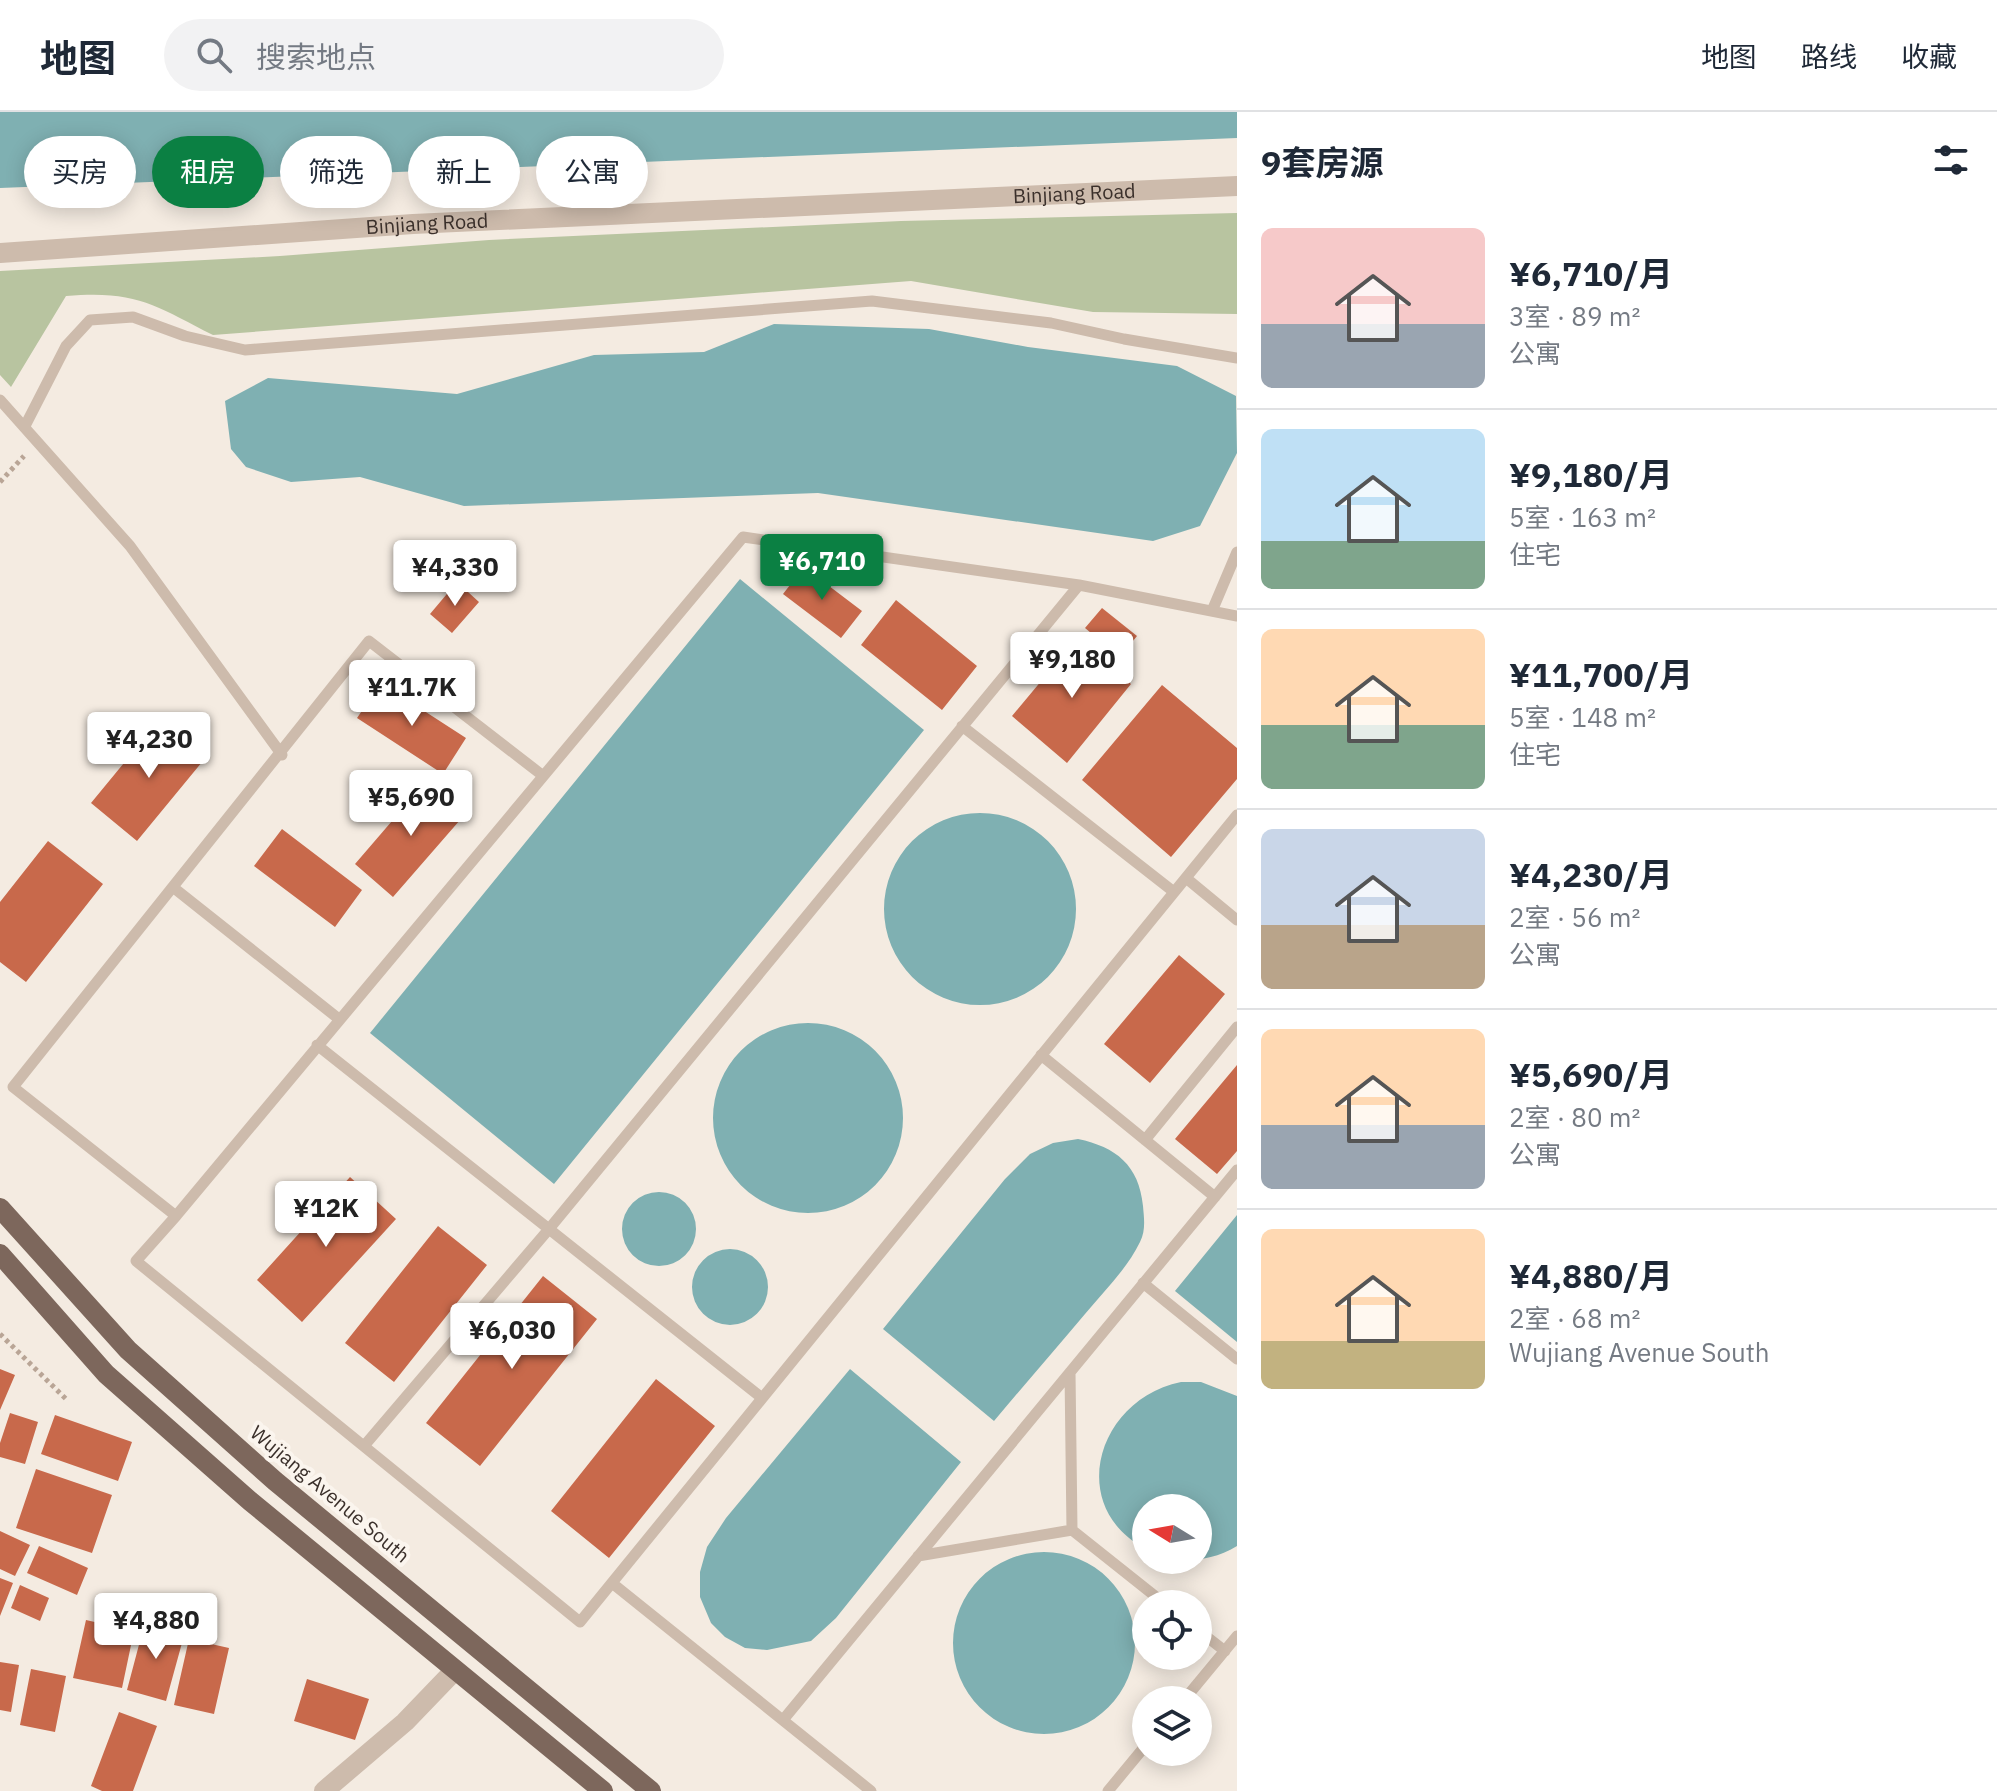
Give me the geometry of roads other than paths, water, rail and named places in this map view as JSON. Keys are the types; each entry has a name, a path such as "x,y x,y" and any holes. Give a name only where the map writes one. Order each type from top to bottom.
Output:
{"main road":[{"name":"Wujiang Avenue South","path":"0,1208 128,1350 275,1481 651,1791"},
{"path":"0,1254 106,1374 250,1501 603,1791"}],"street":[{"name":"Binjiang Road","path":"0,253 413,224 1237,186"},
{"path":"324,1791 405,1722 455,1670"}],"lane":[{"path":"25,426 66,346 90,320 133,317 185,336 245,350 872,301 1051,323 1237,358"},
{"path":"0,400 130,546 282,755"},
{"path":"1237,616 1079,585 743,537 136,1261 580,1622 1237,815"},
{"path":"1212,611 1237,552"},
{"path":"364,1446 549,1229 1079,585"},
{"path":"176,1216 13,1087 282,755 369,641 542,775"},
{"path":"962,726 1174,892"},
{"path":"1186,878 1237,920"},
{"path":"174,888 339,1019"},
{"path":"1145,1140 1237,1027"},
{"path":"317,1045 762,1398"},
{"path":"1041,1055 1215,1197"},
{"path":"783,1720 1237,1170"},
{"path":"1143,1283 1237,1359"},
{"path":"1070,1372 1072,1530"},
{"path":"918,1556 1072,1530 1147,1590"},
{"path":"612,1583 871,1791"},
{"path":"1196,1686 1237,1636"},
{"path":"1212,1641 1225,1651"},
{"path":"1108,1791 1132,1762"}],"water":[{"path":"0,112 1237,112 1237,138 648,162 648,136 536,136 536,166 520,167 520,136 408,136 408,172 392,172 392,136 280,136 280,177 264,177 264,136 152,136 152,182 136,183 136,136 24,136 24,187 0,188"},
{"path":"774,324 929,329 1028,347 1177,366 1236,396 1237,453 1200,526 1153,541 818,493 464,506 360,477 291,482 246,467 231,449 225,401 268,378 457,394 594,355 704,352"},
{"path":"740,579 924,730 554,1184 370,1033"},
{"path":"980,813 1017,820 1048,841 1069,872 1076,909 1069,946 1048,977 1017,998 980,1005 943,998 912,977 891,946 884,909 891,872 912,841 943,820"},
{"path":"808,1023 827,1024 845,1030 875,1051 896,1081 902,1099 902,1137 896,1155 875,1185 845,1206 827,1212 808,1213 789,1212 771,1206 741,1185 720,1155 714,1137 713,1118 714,1099 720,1081 741,1051 771,1030 789,1024"},
{"path":"1078,1139 1104,1147 1131,1169 1141,1192 1142,1238 1115,1280 994,1421 883,1329 1005,1179 1030,1154 1053,1143"},
{"path":"659,1192 680,1198 690,1208 696,1229 690,1250 680,1260 659,1266 638,1260 628,1250 622,1229 628,1208 638,1198"},
{"path":"1237,1215 1237,1342 1175,1291"},
{"path":"730,1249 744,1252 757,1260 765,1273 768,1287 765,1301 757,1314 744,1322 730,1325 716,1322 703,1314 695,1301 692,1287 695,1273 703,1260 716,1252"},
{"path":"850,1369 961,1462 836,1618 811,1641 767,1650 745,1648 725,1637 711,1623 700,1597 700,1572 707,1547 726,1518"},
{"path":"1181,1382 1201,1382 1237,1396 1237,1546 1212,1557 1212,1494 1132,1494 1132,1538 1121,1530 1105,1508 1099,1482 1102,1456 1112,1431 1129,1409 1152,1392"},
{"path":"1044,1552 1079,1559 1095,1567 1108,1579 1120,1592 1132,1622 1132,1664 1128,1678 1120,1694 1108,1707 1095,1719 1079,1727 1044,1734 1009,1727 993,1719 980,1707 968,1694 960,1678 953,1643 960,1608 968,1592 980,1579 993,1567 1009,1559"}]}
